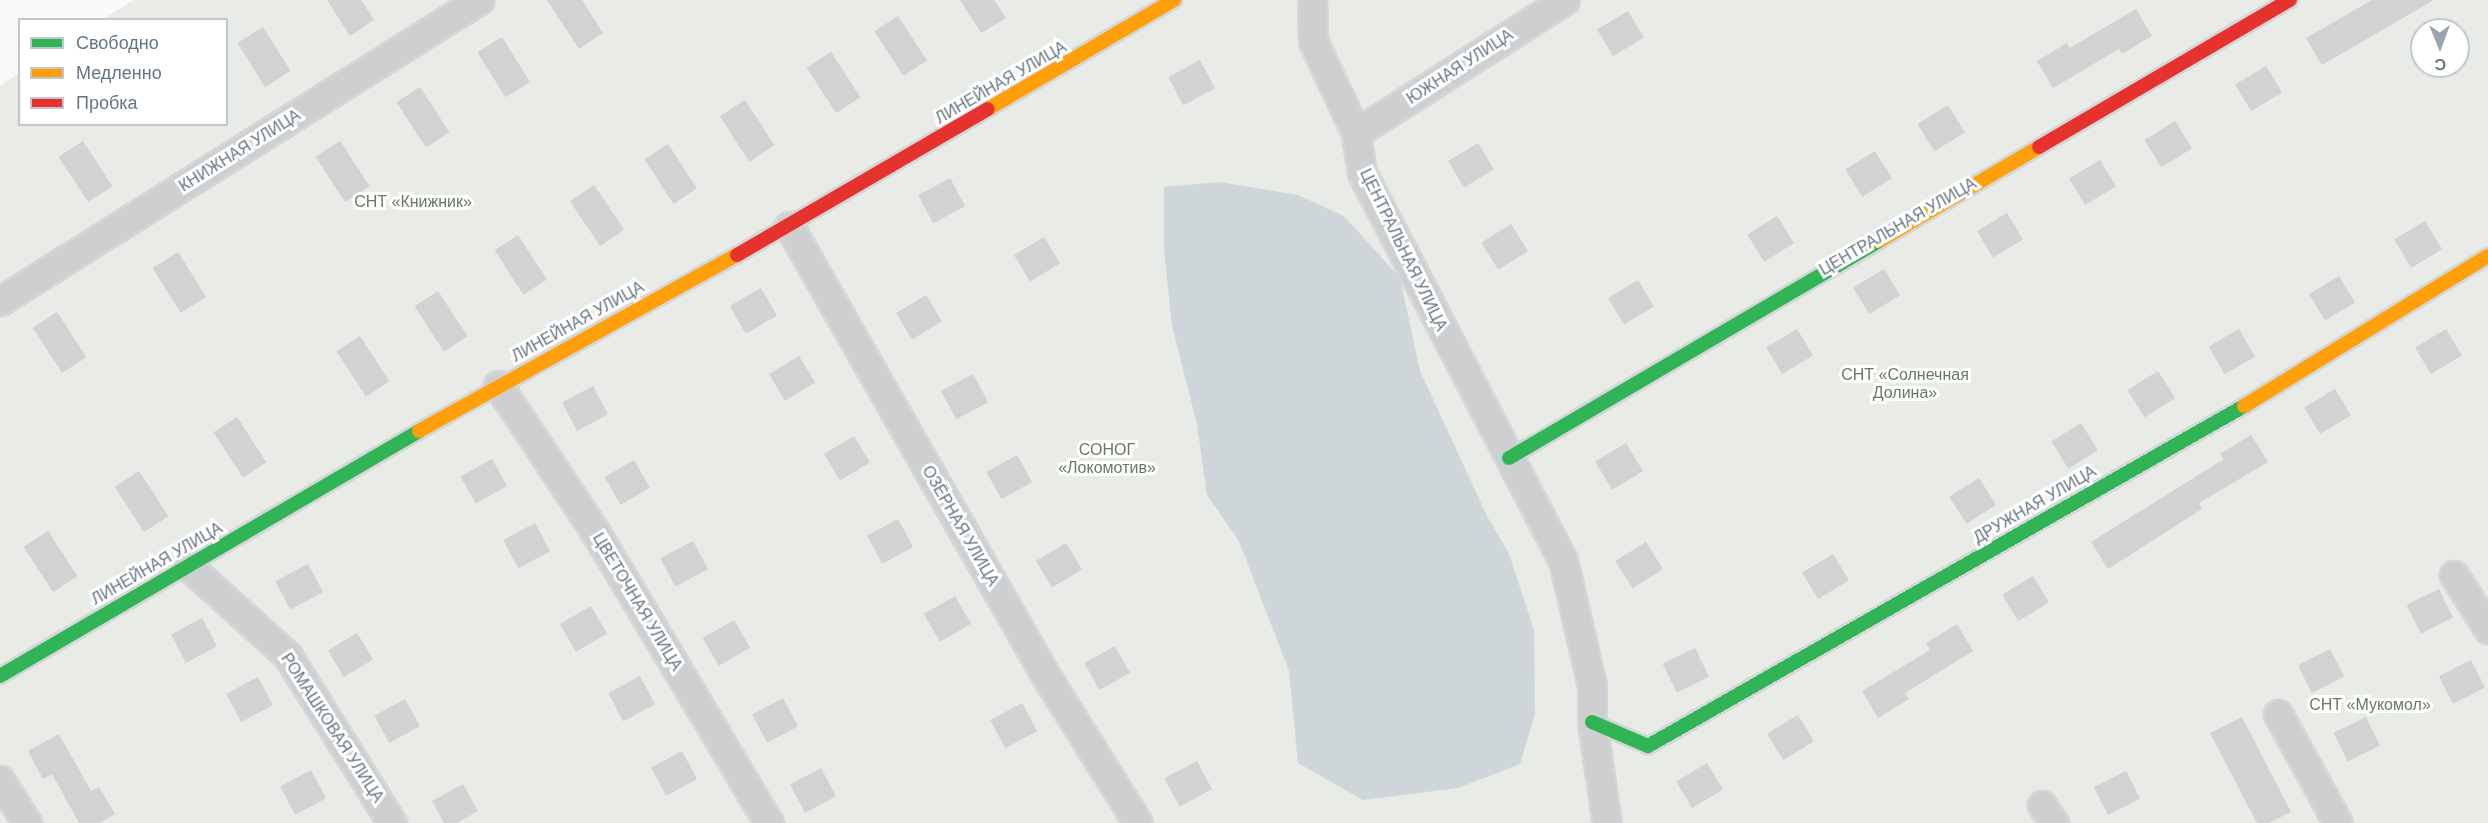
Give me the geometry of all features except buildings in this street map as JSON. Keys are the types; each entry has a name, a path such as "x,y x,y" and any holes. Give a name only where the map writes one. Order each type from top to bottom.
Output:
{"street":[{"name":"КНИЖНАЯ УЛИЦА","path":"0,301 479,0"},
{"name":"ЛИНЕЙНАЯ УЛИЦА","path":"0,676 186,565 498,385 789,226 1174,0"},
{"name":"ЦЕНТРАЛЬНАЯ УЛИЦА","path":"1312,0 1313,41 1356,133 1362,173 1563,560 1592,686 1592,722 1607,823"},
{"name":"ЮЖНАЯ УЛИЦА","path":"1356,133 1565,0"},
{"name":"ЦЕНТРАЛЬНАЯ УЛИЦА","path":"1509,458 2290,0"},
{"name":"ОЗЁРНАЯ УЛИЦА","path":"789,226 1046,676 1138,823"},
{"name":"ДРУЖНАЯ УЛИЦА","path":"1592,722 1648,746 2255,399 2488,256"},
{"name":"ЦВЕТОЧНАЯ УЛИЦА","path":"498,385 596,532 769,823"},
{"name":"РОМАШКОВАЯ УЛИЦА","path":"186,565 288,656 392,823"},
{"path":"2454,575 2488,629"},
{"path":"2278,714 2338,823"},
{"path":"0,780 27,823"}],"green space":[{"name":"СНТ «Книжник»","path":"134,0 1171,0 0,676 0,86 18,74 18,126 228,126 228,18 105,18"},
{"path":"1174,0 2488,0 2488,823 0,823 0,686"}],"shaded area":[{"path":"1219,182 1298,195 1344,216 1400,278 1420,371 1487,516 1509,554 1534,630 1535,714 1520,764 1458,788 1363,800 1298,763 1289,671 1239,541 1207,495 1197,424 1172,326 1164,250 1164,187"}],"traffic: fast":[{"path":"1509,458 1879,241"},
{"path":"1592,722 1648,746 2244,406"},
{"path":"0,676 419,431"}],"traffic: slow":[{"path":"988,109 1174,0"},
{"path":"1879,241 2039,147"},
{"path":"419,431 737,255"},
{"path":"2244,406 2488,256"}],"traffic: jam":[{"path":"2039,147 2290,0"},
{"path":"737,255 988,109"}],"park label":[{"name":"СНТ «Солнечная Долина»","path":"1905,384"},
{"name":"СОНОГ «Локомотив»","path":"1107,459"},
{"name":"СНТ «Мукомол»","path":"2370,705"}]}
